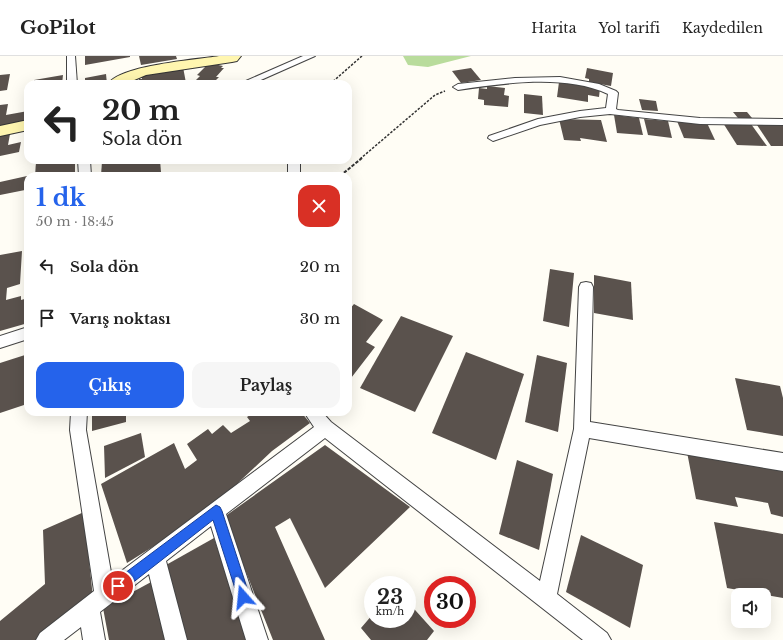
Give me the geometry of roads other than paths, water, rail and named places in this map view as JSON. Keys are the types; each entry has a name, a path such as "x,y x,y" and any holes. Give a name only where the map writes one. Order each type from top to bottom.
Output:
{"street":[{"path":"71,56 72,80"},
{"path":"123,80 145,71 232,58 235,56"},
{"path":"254,80 311,56"},
{"path":"458,86 493,81 556,80 590,85 606,88 613,93 611,111"},
{"path":"493,138 538,122 580,114 611,111 636,116 700,121 783,122"},
{"path":"0,131 24,126"},
{"path":"546,598 582,429 586,287"},
{"path":"0,342 24,334"},
{"path":"79,416 78,430 97,602 94,640"},
{"path":"315,416 325,428 600,640"},
{"path":"47,640 325,428"},
{"path":"582,429 783,462"},
{"path":"216,511 257,640"},
{"path":"155,557 176,640"}]}
